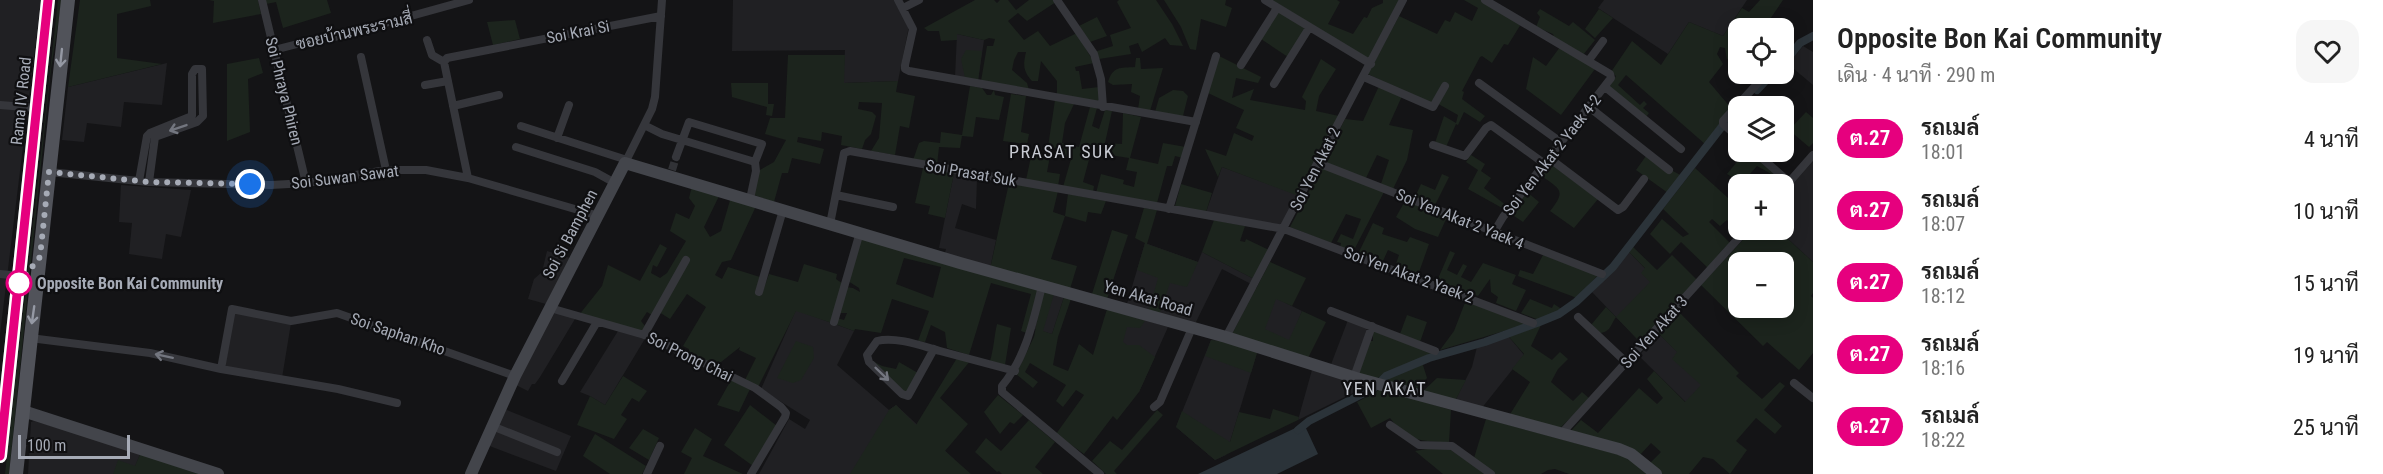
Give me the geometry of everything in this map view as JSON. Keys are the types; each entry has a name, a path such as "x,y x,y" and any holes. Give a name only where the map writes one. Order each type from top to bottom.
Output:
{"main road":[{"name":"Rama IV Road","path":"0,456 3,392 20,276 48,0"},
{"path":"16,474 68,0"}],"street":[{"name":"Soi Phraya Phiren","path":"262,0 306,183"},
{"name":"ซอยบ้านพระรามสี่","path":"274,50 309,41 335,38 469,0"},
{"name":"Soi Si Bamphen","path":"471,474 515,376 599,216 655,97 662,0"},
{"path":"919,0 901,4 913,28 904,65 909,71 1196,122"},
{"path":"1057,0 1094,54 1101,79 1103,107"},
{"path":"1265,0 1371,64"},
{"name":"Soi Yen Akat 2","path":"1226,337 1403,0"},
{"path":"1485,0 1589,60 1603,40"},
{"path":"1241,64 1277,8"},
{"name":"Soi Krai Si","path":"444,62 447,58 494,48 661,16"},
{"path":"1275,84 1309,28"},
{"path":"427,40 432,55 444,62 468,178"},
{"path":"361,57 386,170"},
{"path":"1169,209 1216,57"},
{"name":"Soi Yen Akat 2 Yaek 4-2","path":"1494,232 1611,78 1610,74 1589,60"},
{"path":"139,181 147,136 202,116 203,72 199,68 193,70 192,74 192,95 196,117"},
{"path":"1364,77 1433,107 1445,86"},
{"path":"425,85 448,81"},
{"path":"1479,83 1562,143"},
{"path":"1745,96 1757,84"},
{"path":"1605,87 1681,149"},
{"path":"192,95 203,94"},
{"path":"453,106 499,95"},
{"path":"0,105 37,108"},
{"path":"557,138 569,105"},
{"path":"1589,107 1669,170"},
{"path":"1728,113 1723,121 1728,128"},
{"path":"676,157 689,122 762,144 755,162 756,171 750,199"},
{"path":"644,124 662,134 755,162"},
{"path":"1433,145 1466,156 1486,128 1491,125 1618,210 1623,207 1644,179"},
{"path":"521,126 626,161"},
{"path":"149,182 154,134"},
{"path":"516,147 595,172 615,183"},
{"name":"Soi Prasat Suk","path":"830,224 844,153 847,151 1284,229"},
{"path":"1794,176 1813,155"},
{"name":"Yen Akat Road","path":"626,161 671,173 830,224 1226,337 1354,377 1631,454 1656,474"},
{"path":"1764,162 1776,174"},
{"name":"Soi Yen Akat 2 Yaek 4","path":"1318,163 1602,274"},
{"name":"Soi Suwan Sawat","path":"49,172 149,182 271,185 306,183 386,170 426,170 468,178 599,216"},
{"path":"836,195 893,207"},
{"path":"759,292 783,210"},
{"name":"Soi Yen Akat 2 Yaek 2","path":"1284,229 1533,322"},
{"path":"834,322 860,232"},
{"name":"Soi Yen Akat 3","path":"1561,434 1737,240"},
{"path":"645,335 686,260"},
{"path":"0,274 20,276"},
{"path":"1042,286 1023,354 1015,371 1002,386 1002,392 1100,474"},
{"name":"Soi Prong Chai","path":"550,308 645,335 755,388 781,407 786,413 751,474"},
{"name":"Soi Saphan Kho","path":"221,369 232,309 291,321 337,313 515,376"},
{"path":"1331,311 1435,351"},
{"path":"1578,317 1627,363"},
{"path":"562,381 597,322"},
{"path":"1354,377 1372,326"},
{"path":"1154,407 1160,402 1192,328"},
{"path":"30,338 150,353 221,369 338,389 397,403"},
{"path":"934,349 908,396 902,394 869,362 867,355 871,347 880,339 934,349 1015,371"},
{"path":"1794,383 1813,398"},
{"path":"23,411 218,474"},
{"path":"1390,425 1419,445 1452,446 1491,474"},
{"path":"492,426 557,452"},
{"path":"646,474 660,446"}],"shaded area":[{"path":"0,0 41,0 0,334"},
{"path":"58,0 62,0 51,69 9,474 5,474"},
{"path":"80,0 150,0 151,6 117,14 117,58 162,64 68,87"},
{"path":"209,0 258,0 261,14 213,23 214,1"},
{"path":"265,0 327,0 331,13 283,28 276,2 266,4"},
{"path":"733,0 894,0 909,26 898,81 843,83 845,50 732,51"},
{"path":"975,0 994,0 997,3 1000,0 1008,0 1016,10 1029,0 1054,0 1056,2 1027,21 1018,13 1008,21 1024,40 1038,31 1050,46 1077,33 1094,63 1075,67 1076,71 1079,71 1082,89 1099,87 1099,104 1057,95 1057,81 1041,61 1038,81 1032,81 1024,68 1026,52 1018,52 1012,70 1027,83 1029,90 981,81 987,46 993,46 995,39 984,40 957,34 957,40 941,41 939,31 928,31 924,28"},
{"path":"1119,0 1156,0 1183,46 1170,45 1165,38 1142,52 1138,43 1129,46 1131,54 1099,59 1094,52 1113,46 1110,35 1131,28 1117,2"},
{"path":"1164,0 1226,0 1225,5 1232,8 1226,27 1201,19 1196,50 1190,49 1181,27"},
{"path":"1272,0 1337,0 1340,2 1328,24 1353,34 1364,17 1367,18 1372,8 1383,3 1383,0 1400,0 1370,60"},
{"path":"1464,0 1482,0 1521,24 1508,45 1504,44 1492,63 1480,57 1462,91 1464,92 1462,99 1485,116 1480,122 1464,112 1446,147 1435,143 1444,116 1456,123 1458,115 1433,101 1431,105 1368,74 1399,16 1437,34 1445,20 1450,22 1455,12 1472,21 1478,8"},
{"path":"1604,0 1747,0 1735,18 1728,18 1728,28 1723,36 1689,22 1668,54 1598,8"},
{"path":"1760,0 1783,0 1771,18 1735,18 1742,8 1749,12"},
{"path":"1540,9 1569,26 1573,22 1595,40 1583,55 1554,37 1553,34 1536,27 1540,17 1537,13"},
{"path":"1599,9 1613,18 1595,38 1585,29"},
{"path":"1277,11 1306,28 1288,57 1261,39"},
{"path":"1097,17 1107,36 1090,42 1079,26"},
{"path":"515,20 520,39 493,45 487,22"},
{"path":"1689,22 1723,36 1728,29 1728,59 1725,48 1720,47 1717,54 1723,64 1709,82 1728,104 1728,112 1705,144 1626,75 1618,85 1640,105 1644,101 1647,104 1643,108 1649,113 1646,117 1609,87 1616,76 1611,72 1632,41 1661,65"},
{"path":"957,34 984,40 978,81 955,77"},
{"path":"1803,46 1813,52 1813,85 1794,69 1794,57"},
{"path":"1560,47 1595,69 1561,115 1526,89 1533,57 1546,66"},
{"path":"966,50 982,51 978,81 965,78 961,59"},
{"path":"788,55 845,55 844,83 898,81 896,92 915,96 909,128 900,126 895,155 871,151 879,138 882,103 859,102 858,109 872,112 876,116 871,134 865,140 862,149 841,145 842,136 822,132 821,141 798,137 797,142 824,149 820,164 792,158 788,173 782,173 774,202 754,195 758,171 774,162 786,140 765,134 770,118 785,118"},
{"path":"1219,56 1261,77 1258,83 1236,78 1232,98 1254,89 1250,100 1305,110 1306,101 1302,97 1321,59 1336,69 1319,96 1316,111 1339,116 1296,195 1222,167 1218,177 1205,149 1226,156 1234,133 1252,141 1254,136 1236,128 1244,110 1208,93"},
{"path":"259,58 263,73 248,79 250,132 227,141 227,64"},
{"path":"1136,58 1140,58 1141,69 1163,68 1150,111 1138,109 1140,96 1131,92 1132,84 1113,85 1108,82 1115,70 1135,67"},
{"path":"167,63 162,105 124,102 121,127 87,123 84,142 62,140 68,87"},
{"path":"731,83 768,83 768,104 774,104 772,116 766,115 767,107 732,97"},
{"path":"970,86 982,88 987,95 991,95 994,90 995,95 1004,97 999,120 976,117 973,137 962,136 960,148 939,147 937,165 913,160 919,143 924,141 940,143 941,132 962,135"},
{"path":"1379,86 1402,96 1389,125 1413,130 1407,160 1393,189 1381,184 1389,160 1377,155 1366,178 1323,163 1345,119 1363,121"},
{"path":"1173,90 1183,91 1188,96 1183,116 1155,112 1159,98"},
{"path":"1011,94 1026,96 1021,132 1029,134 1027,144 1003,141"},
{"path":"1055,100 1074,104 1065,123 1062,143 1079,147 1090,107 1097,108 1092,126 1099,129 1105,110 1112,111 1105,143 1122,144 1123,113 1141,117 1130,158 1158,164 1163,143 1186,147 1183,158 1175,156 1172,166 1167,166 1157,203 1096,193 1101,174 1124,180 1123,184 1134,187 1137,172 1126,170 1129,158 1091,152 1083,182 1094,186 1093,192 1063,187 1071,159 1064,156 1065,150 1048,147"},
{"path":"1806,112 1813,118 1813,143 1809,147 1794,134 1794,125"},
{"path":"1032,152 1050,156 1047,172 1060,174 1058,186 1026,180"},
{"path":"1471,155 1485,164 1481,171 1491,178 1484,188 1507,206 1504,209 1468,189 1478,170 1466,162"},
{"path":"1646,156 1682,176 1668,193 1636,170"},
{"path":"1813,161 1813,262 1789,240 1794,240 1794,183"},
{"path":"1737,162 1764,162 1778,174 1771,174 1757,166 1750,174 1727,174"},
{"path":"1549,163 1598,199 1574,228 1550,211 1560,194 1556,187 1540,175"},
{"path":"1222,167 1298,195 1281,225 1206,212"},
{"path":"1322,167 1384,192 1353,252 1340,247 1341,243 1337,242 1341,234 1353,239 1361,219 1346,214 1331,243 1290,227"},
{"path":"923,168 954,173 945,218 928,214 930,206 915,203"},
{"path":"1695,168 1728,198 1728,221 1720,226 1712,219 1709,222 1730,243 1708,268 1681,242 1670,254 1650,234 1662,219 1683,237 1689,234 1663,209"},
{"path":"954,173 966,178 969,176 977,178 976,209 962,204 955,228 996,240 990,269 945,253 946,249 939,248"},
{"path":"1442,174 1449,177 1435,205 1415,197 1421,184 1435,190"},
{"path":"1009,183 1058,191 1053,212 1065,216 1051,259 1077,266 1070,289 990,269"},
{"path":"1181,184 1212,193 1206,212 1175,206"},
{"path":"121,185 191,190 181,237 166,234 162,259 129,254 132,223 119,222"},
{"path":"692,186 720,194 704,227 710,237 721,231 731,197 757,204 731,260 722,262 715,275 722,279 728,267 760,277 755,293 761,296 769,274 798,282 804,264 837,274 836,279 843,284 832,323 796,311 758,387 745,380 756,358 739,350 740,347 716,366 689,352 689,349 683,346 706,307 687,294 670,319 659,312 652,315 647,312 641,321 645,326 642,332 579,315 602,286 608,265 640,281 660,244 667,248 657,267 653,265 651,273 660,278 667,273 686,241 670,231 676,213 689,219 695,206 689,198"},
{"path":"1527,192 1539,202 1523,222 1511,214"},
{"path":"1068,194 1106,201 1101,214 1088,212 1086,222 1065,216"},
{"path":"1405,201 1447,217 1438,237 1415,229 1396,217"},
{"path":"1144,208 1157,210 1147,244 1198,262 1187,287 1170,283 1159,315 1148,313 1158,278 1137,270 1145,243 1135,238"},
{"path":"1214,220 1245,226 1240,241 1245,242 1246,239 1269,250 1254,279 1202,252"},
{"path":"1373,223 1384,228 1382,234 1407,242 1410,237 1429,244 1418,275 1395,267 1399,255 1388,250 1382,263 1358,254"},
{"path":"1112,230 1128,235 1107,299 1092,294"},
{"path":"860,238 1039,289 1027,333 1021,331 1031,294 991,283 969,355 947,348 945,332 931,325 925,342 918,341 929,311 892,299 881,333 855,329 854,331 835,324 837,318 844,320 847,313 838,313 846,287 860,292 859,288 848,281","holes":["904,258 941,267 933,298 896,284"]},
{"path":"1743,240 1789,240 1813,262 1813,293 1811,296 1813,298 1813,353 1799,370 1767,342 1763,346 1735,318 1794,318 1794,252 1732,252"},
{"path":"1145,243 1198,262 1202,252 1254,279 1251,284 1222,269 1194,326 1126,307"},
{"path":"1633,247 1657,270 1672,255 1697,280 1640,342 1616,317 1650,282 1641,273 1645,268 1629,252"},
{"path":"547,251 570,258 546,304 528,299 534,279 542,272"},
{"path":"1450,251 1455,253 1447,270 1457,275 1463,264 1467,266 1461,277 1471,282 1483,263 1516,275 1512,284 1526,290 1516,311 1496,303 1498,297 1491,292 1490,279 1478,296 1437,281"},
{"path":"1629,252 1678,302 1640,342 1592,292"},
{"path":"1543,255 1598,275 1577,298 1518,276 1520,270 1533,274"},
{"path":"1728,256 1728,312 1701,285"},
{"path":"1270,262 1306,278 1292,306 1276,299 1265,329 1289,340 1302,311 1326,322 1307,360 1232,334"},
{"path":"1255,288 1302,311 1285,354 1259,346 1226,455 1215,460 1176,427 1211,340 1229,342"},
{"path":"1043,291 1064,297 1052,334 1035,329"},
{"path":"1043,291 1054,294 1043,331 1052,334 1064,297 1071,299 1058,337 1053,365 1068,371 1079,344 1093,355 1107,309 1145,321 1140,328 1127,327 1123,342 1127,345 1139,345 1155,357 1139,392 1117,420 1113,416 1084,454 1056,434 1084,395 1076,390 1063,407 1056,401 1066,385 1030,363 1025,372 1038,382 1033,388 1016,374 1034,337"},
{"path":"1530,299 1552,308 1554,304 1563,310 1539,320 1521,313"},
{"path":"1466,300 1528,324 1440,350 1454,331"},
{"path":"1606,307 1616,317 1605,332 1598,333 1591,325"},
{"path":"551,310 575,319 540,377 528,391 514,384"},
{"path":"796,310 854,331 837,365 889,410 896,405 954,459 943,474 759,474 789,419 805,429 810,420 761,389"},
{"path":"1677,310 1739,373 1736,376 1762,399 1780,382 1785,386 1764,410 1782,426 1775,434 1756,418 1736,441 1747,450 1730,474 1713,459 1703,457 1689,474 1661,474 1649,464 1661,452 1651,443 1639,456 1568,434 1581,420 1598,433 1639,388 1657,404 1663,398 1647,379 1654,371 1685,402 1701,385 1672,359 1677,352 1658,333"},
{"path":"234,312 291,323 282,378 225,368"},
{"path":"1123,314 1168,327 1139,392 1119,376"},
{"path":"1407,315 1427,322 1420,342 1400,334"},
{"path":"1348,320 1367,328 1353,374 1330,367"},
{"path":"997,324 1011,328 1005,365 990,361"},
{"path":"1541,325 1531,346 1552,360 1560,352 1568,359 1558,369 1551,382 1573,401 1582,392 1590,399 1560,428 1509,416 1530,382 1512,369 1524,354 1509,337"},
{"path":"618,331 646,337 605,405 580,392"},
{"path":"1373,331 1432,353 1373,380 1359,373 1370,341 1373,341"},
{"path":"1658,333 1719,393 1699,415 1639,356"},
{"path":"1509,337 1524,355 1481,409 1454,403 1472,367 1477,347"},
{"path":"1211,340 1226,342 1257,353 1251,373 1205,356"},
{"path":"796,341 813,347 814,358 801,380 793,383 777,378"},
{"path":"957,358 970,361 940,398 968,424 945,451 971,474 850,474 889,410 896,405 916,425"},
{"path":"871,360 882,366 896,369 899,362 918,373 906,393"},
{"path":"1422,362 1427,378 1414,392 1382,380"},
{"path":"1312,370 1369,385 1298,420"},
{"path":"623,376 647,391 639,402 632,398 621,415 627,419 614,439 577,425 590,396 605,405"},
{"path":"1437,378 1466,380 1454,403 1420,394"},
{"path":"731,380 750,389 739,412 717,405"},
{"path":"1381,389 1451,410 1449,442 1416,439 1396,426 1390,418 1371,428 1357,402"},
{"path":"998,395 1023,415 1014,424 1010,422 1000,434 984,412"},
{"path":"750,405 777,426 753,466 724,445"},
{"path":"502,408 571,436 556,471 487,445"},
{"path":"1273,409 1299,417 1298,420 1215,460 1176,427 1182,411 1230,442 1239,412 1270,419"},
{"path":"1157,410 1163,415 1114,471 1117,474 1106,474 1092,461 1110,441 1122,450"},
{"path":"1486,419 1627,457 1648,474 1569,474 1555,469 1541,474 1494,474 1474,458"},
{"path":"1029,420 1055,442 1035,467 1043,474 1002,474 975,452 986,438 1001,451"},
{"path":"31,422 141,452 132,474 28,474"},
{"path":"1304,424 1318,454 1277,474 1198,474"},
{"path":"695,428 712,439 703,456 743,474 684,474 692,458 681,452"},
{"path":"643,429 659,438 649,460 629,448"},
{"path":"595,434 646,466 642,474 610,474 583,456"},
{"path":"1445,446 1486,474 1443,474 1415,451"},
{"path":"141,452 200,474 113,474 118,460 135,466"}],"waterway":[{"path":"1794,50 1800,43 1813,36"},
{"path":"1757,90 1763,84"},
{"path":"1298,430 1309,421 1374,388 1386,376 1429,358 1485,342 1537,323 1559,314 1576,302 1613,267 1727,120"}],"tunnel":[{"path":"672,170 676,157"}],"bus line":[{"name":"ต.27","path":"0,456 48,0"}],"place":[{"name":"Opposite Bon Kai Community","path":"19,283"}],"district":[{"name":"PRASAT SUK","path":"1062,151"},
{"name":"YEN AKAT","path":"1385,388"}],"route":[{"path":"19,283 40,257 49,172 149,182 250,184"}]}
